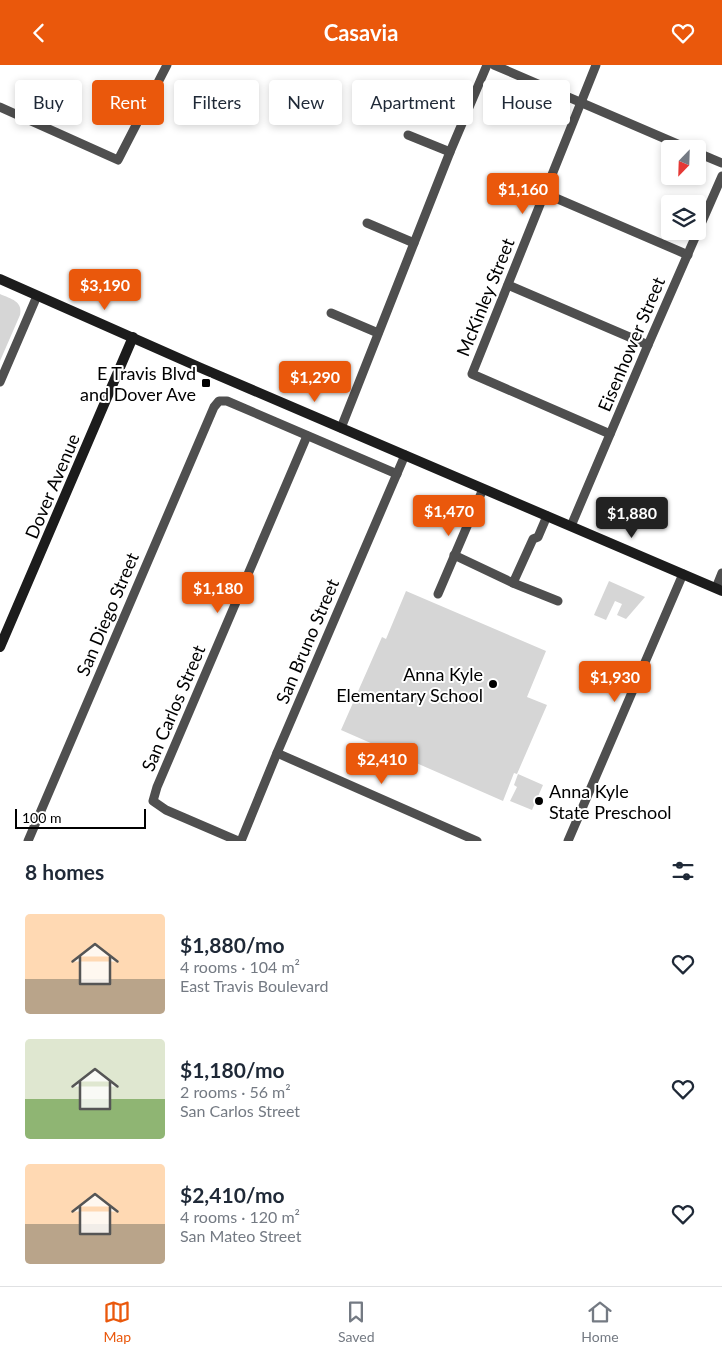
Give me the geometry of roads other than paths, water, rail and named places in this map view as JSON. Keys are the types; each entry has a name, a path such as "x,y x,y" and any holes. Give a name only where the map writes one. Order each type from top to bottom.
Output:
{"main road":[{"path":"0,279 719,590"},
{"name":"Dover Avenue","path":"0,647 133,337"}],"street":[{"path":"0,107 118,160 167,65"},
{"path":"341,427 450,152 487,65"},
{"path":"494,65 668,140"},
{"name":"McKinley Street","path":"596,65 472,374 610,434"},
{"path":"408,135 450,152"},
{"path":"706,156 722,163"},
{"name":"Eisenhower Street","path":"571,526 722,176"},
{"path":"544,193 688,255"},
{"path":"366,223 414,243"},
{"path":"508,285 648,345"},
{"path":"0,382 37,296"},
{"path":"331,313 378,333"},
{"name":"San Diego Street","path":"28,841 214,407 219,401 227,401 307,436"},
{"path":"307,436 396,474"},
{"name":"San Carlos Street","path":"239,841 166,810 153,801 157,787 307,436"},
{"name":"San Bruno Street","path":"239,841 405,455"},
{"path":"438,594 483,489"},
{"path":"513,583 533,539 538,537 547,516"},
{"path":"454,555 513,583 558,601"},
{"path":"719,590 722,573"},
{"path":"568,841 683,574"},
{"path":"277,753 477,841"}],"place":[{"name":"E Travis Blvd and Dover Ave","path":"206,383"},
{"name":"Anna Kyle Elementary School","path":"493,684"},
{"name":"Anna Kyle State Preschool","path":"539,801"}]}
